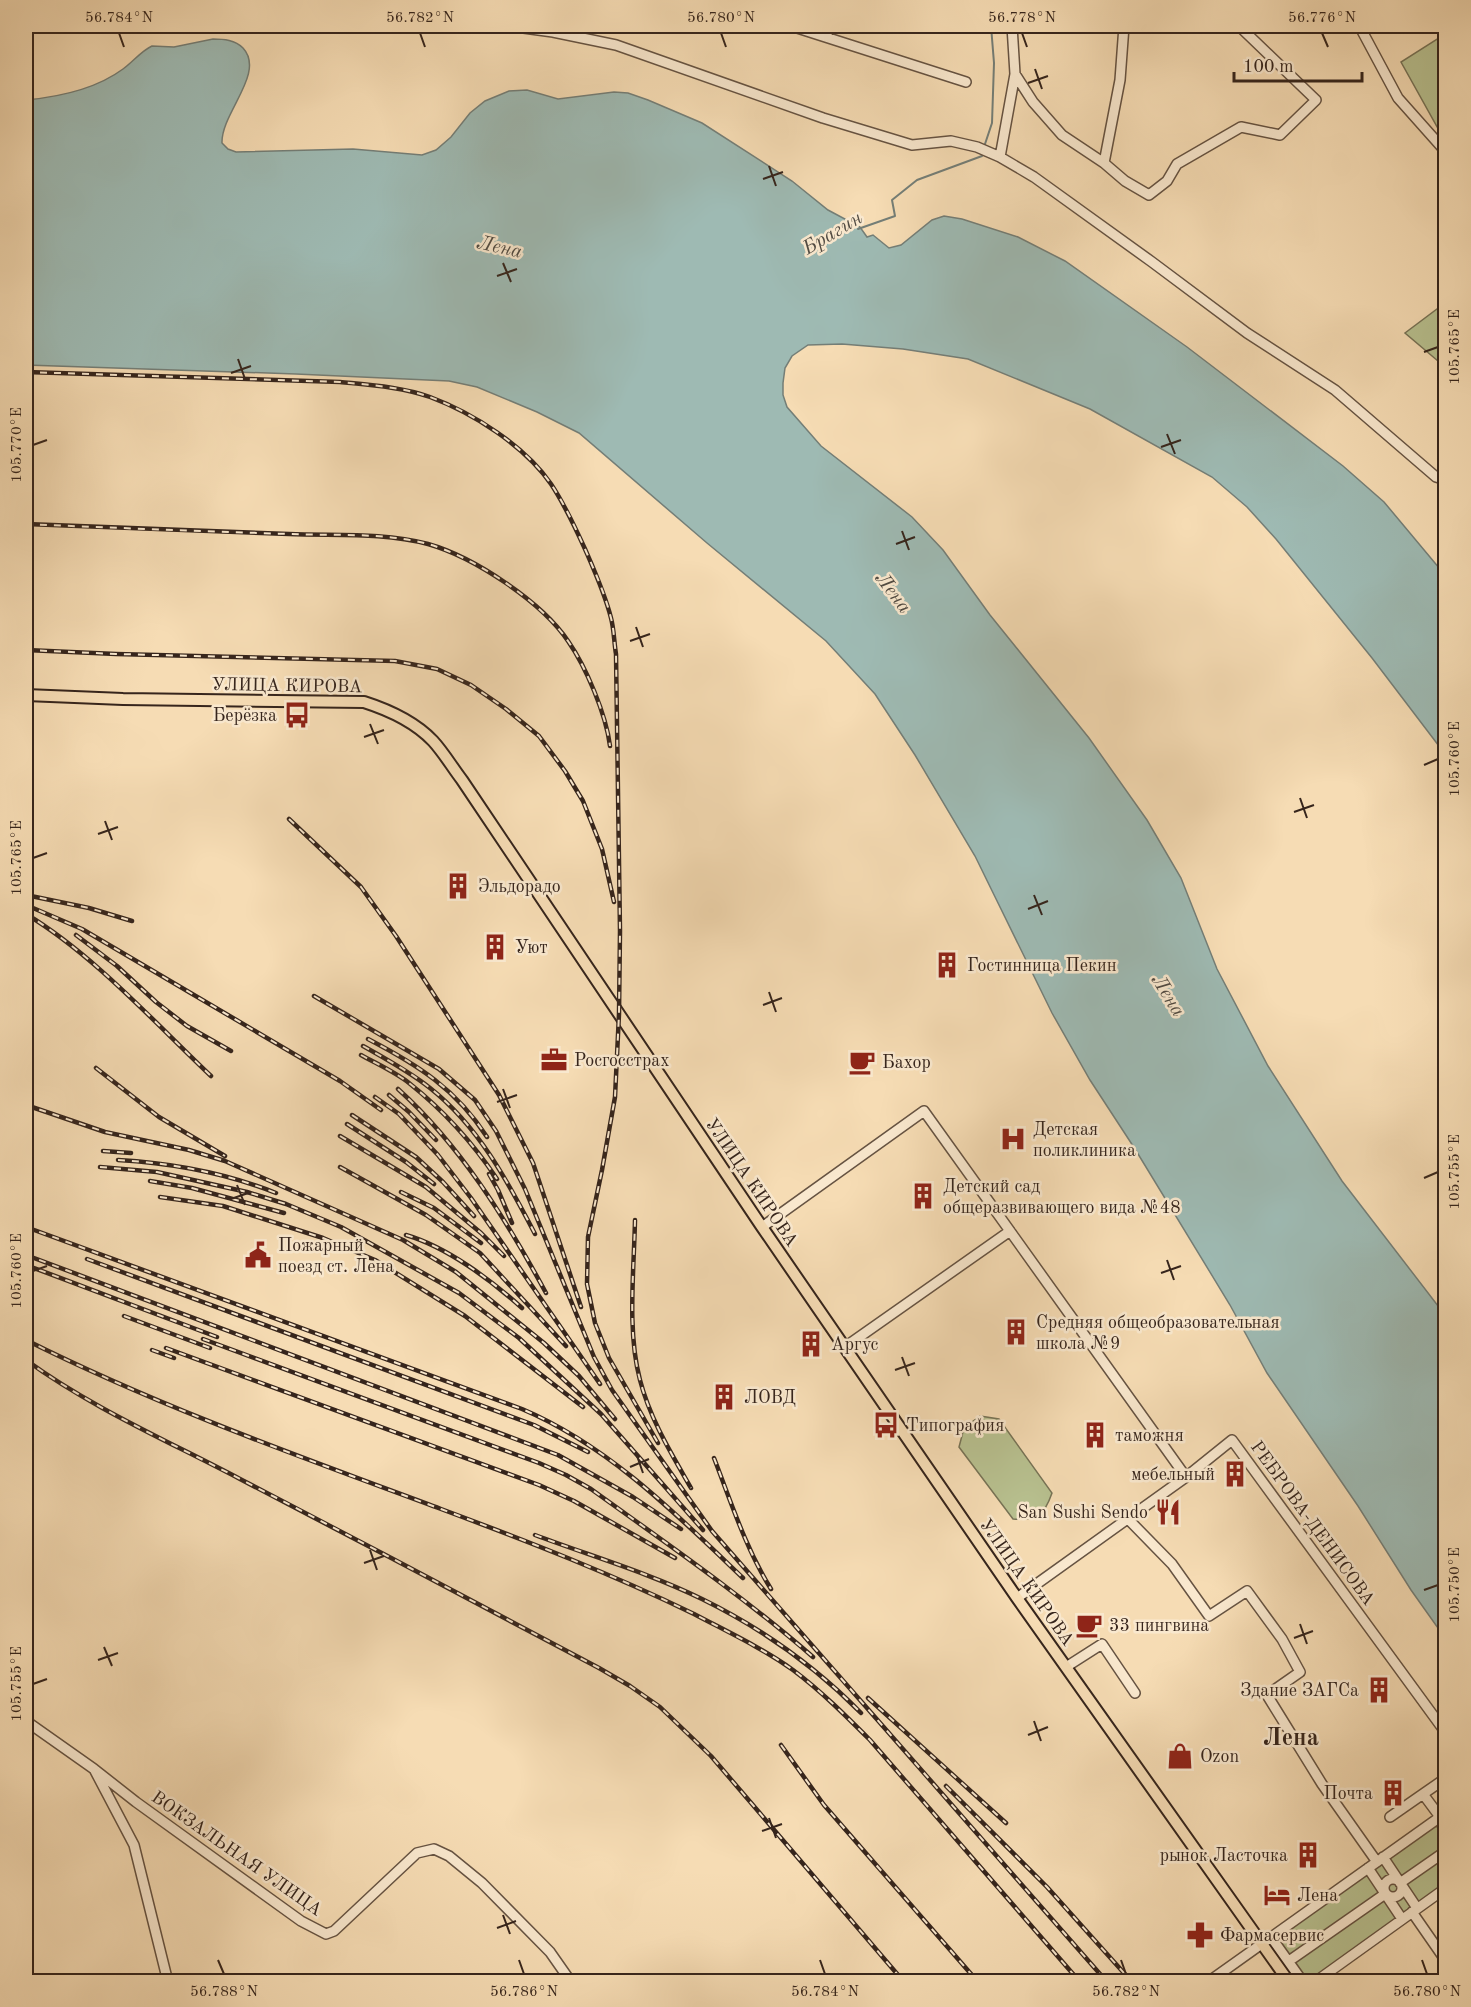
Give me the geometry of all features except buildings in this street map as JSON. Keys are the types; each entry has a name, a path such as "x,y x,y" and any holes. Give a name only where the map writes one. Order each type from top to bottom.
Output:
{"main road":[{"name":"УЛИЦА КИРОВА","path":"26,695 123,699 364,702 385,709 411,723 433,741 462,780 762,1227 1017,1598 1266,1940 1289,1982"}],"street":[{"path":"508,26 553,32 616,45 823,118 912,145 951,141 977,147 997,155 1034,177 1247,333 1335,390 1436,477 1446,480"},
{"path":"791,26 966,82"},
{"path":"826,37 830,26"},
{"path":"997,155 1015,74 1012,26"},
{"path":"1104,163 1120,80 1124,26"},
{"path":"1015,74 1033,102 1062,135 1104,163 1125,181 1149,195 1167,181 1177,164 1241,127 1280,135 1316,100 1239,26"},
{"path":"1357,26 1361,29 1398,98 1446,152"},
{"path":"762,1227 924,1111 1186,1477 1017,1598"},
{"path":"845,1347 1010,1231"},
{"name":"РЕБРОВА-ДЕНИСОВА","path":"1186,1477 1232,1440 1446,1733"},
{"path":"1128,1519 1172,1564 1209,1616 1247,1591 1282,1639 1300,1672 1267,1695 1322,1784 1400,1883 1446,1961"},
{"path":"1066,1667 1102,1644 1135,1693"},
{"path":"26,1721 94,1769 134,1845 167,1977 160,1982"},
{"name":"ВОКЗАЛЬНАЯ УЛИЦА","path":"94,1769 136,1802 292,1914 326,1934 334,1931 417,1853 434,1849 449,1856 482,1883 550,1952 571,1982"},
{"path":"1390,1817 1446,1778"},
{"path":"1212,1982 1211,1980 1380,1859 1443,1821 1423,1794"},
{"path":"1400,1883 1446,1851"},
{"path":"1368,1868 1402,1919"},
{"path":"1385,1894 1383,1886 1388,1880 1395,1879 1400,1883"},
{"path":"1315,1982 1446,1888"},
{"path":"1289,1961 1385,1894"},
{"path":"1266,1940 1289,1961 1303,1982"}],"green space":[{"path":"1445,34 1445,141 1401,62"},
{"path":"1445,303 1445,367 1405,333"},
{"path":"980,1416 999,1419 1052,1493 1046,1507 1034,1518 1013,1519 959,1447 964,1428"},
{"path":"1436,1826 1445,1835 1445,1883 1310,1981 1297,1981 1270,1943 1429,1827"}],"water":[{"name":"Лена","path":"213,39 236,43 243,48 249,58 246,81 228,119 222,143 228,149 236,152 353,149 422,155 436,150 451,137 470,113 485,101 509,91 527,90 558,99 614,92 628,93 702,123 792,181 828,210 860,227 867,237 873,235 889,248 901,245 932,220 944,216 962,219 1018,237 1065,261 1187,347 1343,466 1384,502 1445,575 1445,754 1372,658 1276,539 1247,507 1212,477 1090,409 968,359 903,349 842,344 808,345 792,356 785,368 783,395 787,407 821,446 912,517 943,550 990,615 1089,738 1147,820 1181,878 1217,969 1268,1066 1342,1181 1445,1315 1445,1638 1267,1373 1230,1305 1090,1080 1052,1013 975,856 915,755 875,694 826,641 579,433 537,412 477,387 449,381 26,365 26,100 64,94 101,82 123,69 152,46 174,47"}],"waterway":[{"name":"Брагин","path":"984,147 992,123 994,63 991,26"},
{"name":"Брагин","path":"858,229 895,216 892,200 917,180 982,156 983,153"}],"railway":[{"path":"26,372 340,382 408,391 446,404 497,432 540,470 561,500 603,592 612,622 616,654 619,1014 615,1097 588,1237 587,1284 595,1323 609,1358 658,1443"},
{"path":"26,524 376,536 411,540 446,550 486,570 505,583 542,611 556,626 575,652 588,677 600,706 610,746"},
{"path":"26,650 395,661 437,669 471,685 539,736 565,771 583,801 602,849 614,902"},
{"path":"289,819 361,887 396,936 499,1095 533,1163 581,1307"},
{"path":"26,895 89,908 132,921"},
{"path":"26,905 82,929 340,1081 381,1110"},
{"path":"26,914 51,930 99,969 211,1076"},
{"path":"76,935 117,966 156,1002 187,1026 231,1051"},
{"path":"314,996 439,1069 475,1100 496,1131 525,1189 594,1357 612,1390 712,1531 1107,1982"},
{"path":"368,1039 435,1080 462,1105 487,1137"},
{"path":"363,1046 422,1082 463,1119 502,1174 535,1234"},
{"path":"361,1055 404,1079 422,1093 468,1140 497,1179"},
{"path":"96,1068 159,1117 225,1156"},
{"path":"398,1089 421,1111 462,1159 515,1238 546,1293"},
{"path":"389,1095 436,1140"},
{"path":"375,1097 399,1114 438,1155 471,1198 600,1384"},
{"path":"26,1105 105,1132 189,1150 225,1161 403,1240 456,1272 544,1343 579,1376 615,1419"},
{"path":"352,1115 416,1157 474,1216"},
{"path":"347,1124 406,1162 434,1184"},
{"path":"340,1136 426,1187 481,1233 504,1256"},
{"path":"103,1151 131,1153"},
{"path":"118,1160 198,1170 276,1193"},
{"path":"100,1167 157,1172 247,1192 286,1204 341,1227 459,1293 519,1338 601,1414 703,1530"},
{"path":"340,1167 426,1215 480,1253 566,1346"},
{"path":"489,1174 512,1223"},
{"path":"150,1181 192,1188 284,1213"},
{"path":"401,1192 434,1208 481,1243"},
{"path":"160,1197 223,1206 323,1238 375,1260 465,1316 583,1407"},
{"path":"635,1220 632,1321 636,1361 644,1394 655,1422 691,1488"},
{"path":"26,1227 522,1409 554,1424 584,1442 640,1483 743,1578"},
{"path":"406,1235 453,1256 497,1286 522,1308"},
{"path":"26,1255 558,1455 633,1497 681,1529"},
{"path":"87,1259 534,1425 588,1452"},
{"path":"26,1265 217,1337"},
{"path":"124,1316 210,1348"},
{"path":"203,1339 566,1475 591,1489 704,1570 813,1657"},
{"path":"26,1340 179,1409 601,1572 694,1614 769,1654 813,1686 870,1740 1080,1982"},
{"path":"166,1348 539,1485 574,1501 675,1558"},
{"path":"152,1350 174,1358"},
{"path":"26,1360 104,1409 599,1668 660,1707 711,1756 904,1982"},
{"path":"714,1458 746,1542 771,1589"},
{"path":"535,1535 661,1581 724,1610 766,1635 806,1664 861,1713"},
{"path":"868,1698 1006,1823"},
{"path":"781,1745 824,1805 978,1982"},
{"path":"946,1786 1047,1887 1132,1982"}],"place":[{"name":"Берёзка","path":"297,715"},
{"name":"Эльдорадо","path":"458,886"},
{"name":"Уют","path":"495,947"},
{"name":"Гостинница Пекин","path":"947,965"},
{"name":"Росгосстрах","path":"554,1060"},
{"name":"Бахор","path":"862,1062"},
{"name":"Детская поликлиника","path":"1013,1139"},
{"name":"Детский сад общеразвивающего вида №48","path":"923,1196"},
{"name":"Пожарный поезд ст. Лена","path":"258,1255"},
{"name":"Средняя общеобразовательная школа №9","path":"1016,1332"},
{"name":"Аргус","path":"811,1344"},
{"name":"ЛОВД","path":"724,1397"},
{"name":"Типография","path":"886,1425"},
{"name":"таможня","path":"1095,1435"},
{"name":"мебельный","path":"1235,1474"},
{"name":"San Sushi Sendo","path":"1168,1512"},
{"name":"33 пингвина","path":"1089,1625"},
{"name":"Здание ЗАГСа","path":"1379,1690"},
{"name":"Ozon","path":"1180,1756"},
{"name":"Почта","path":"1393,1793"},
{"name":"рынок Ласточка","path":"1308,1855"},
{"name":"Лена","path":"1277,1895"},
{"name":"Фармасервис","path":"1200,1935"}],"district":[{"name":"Лена","path":"1291,1737"}]}
